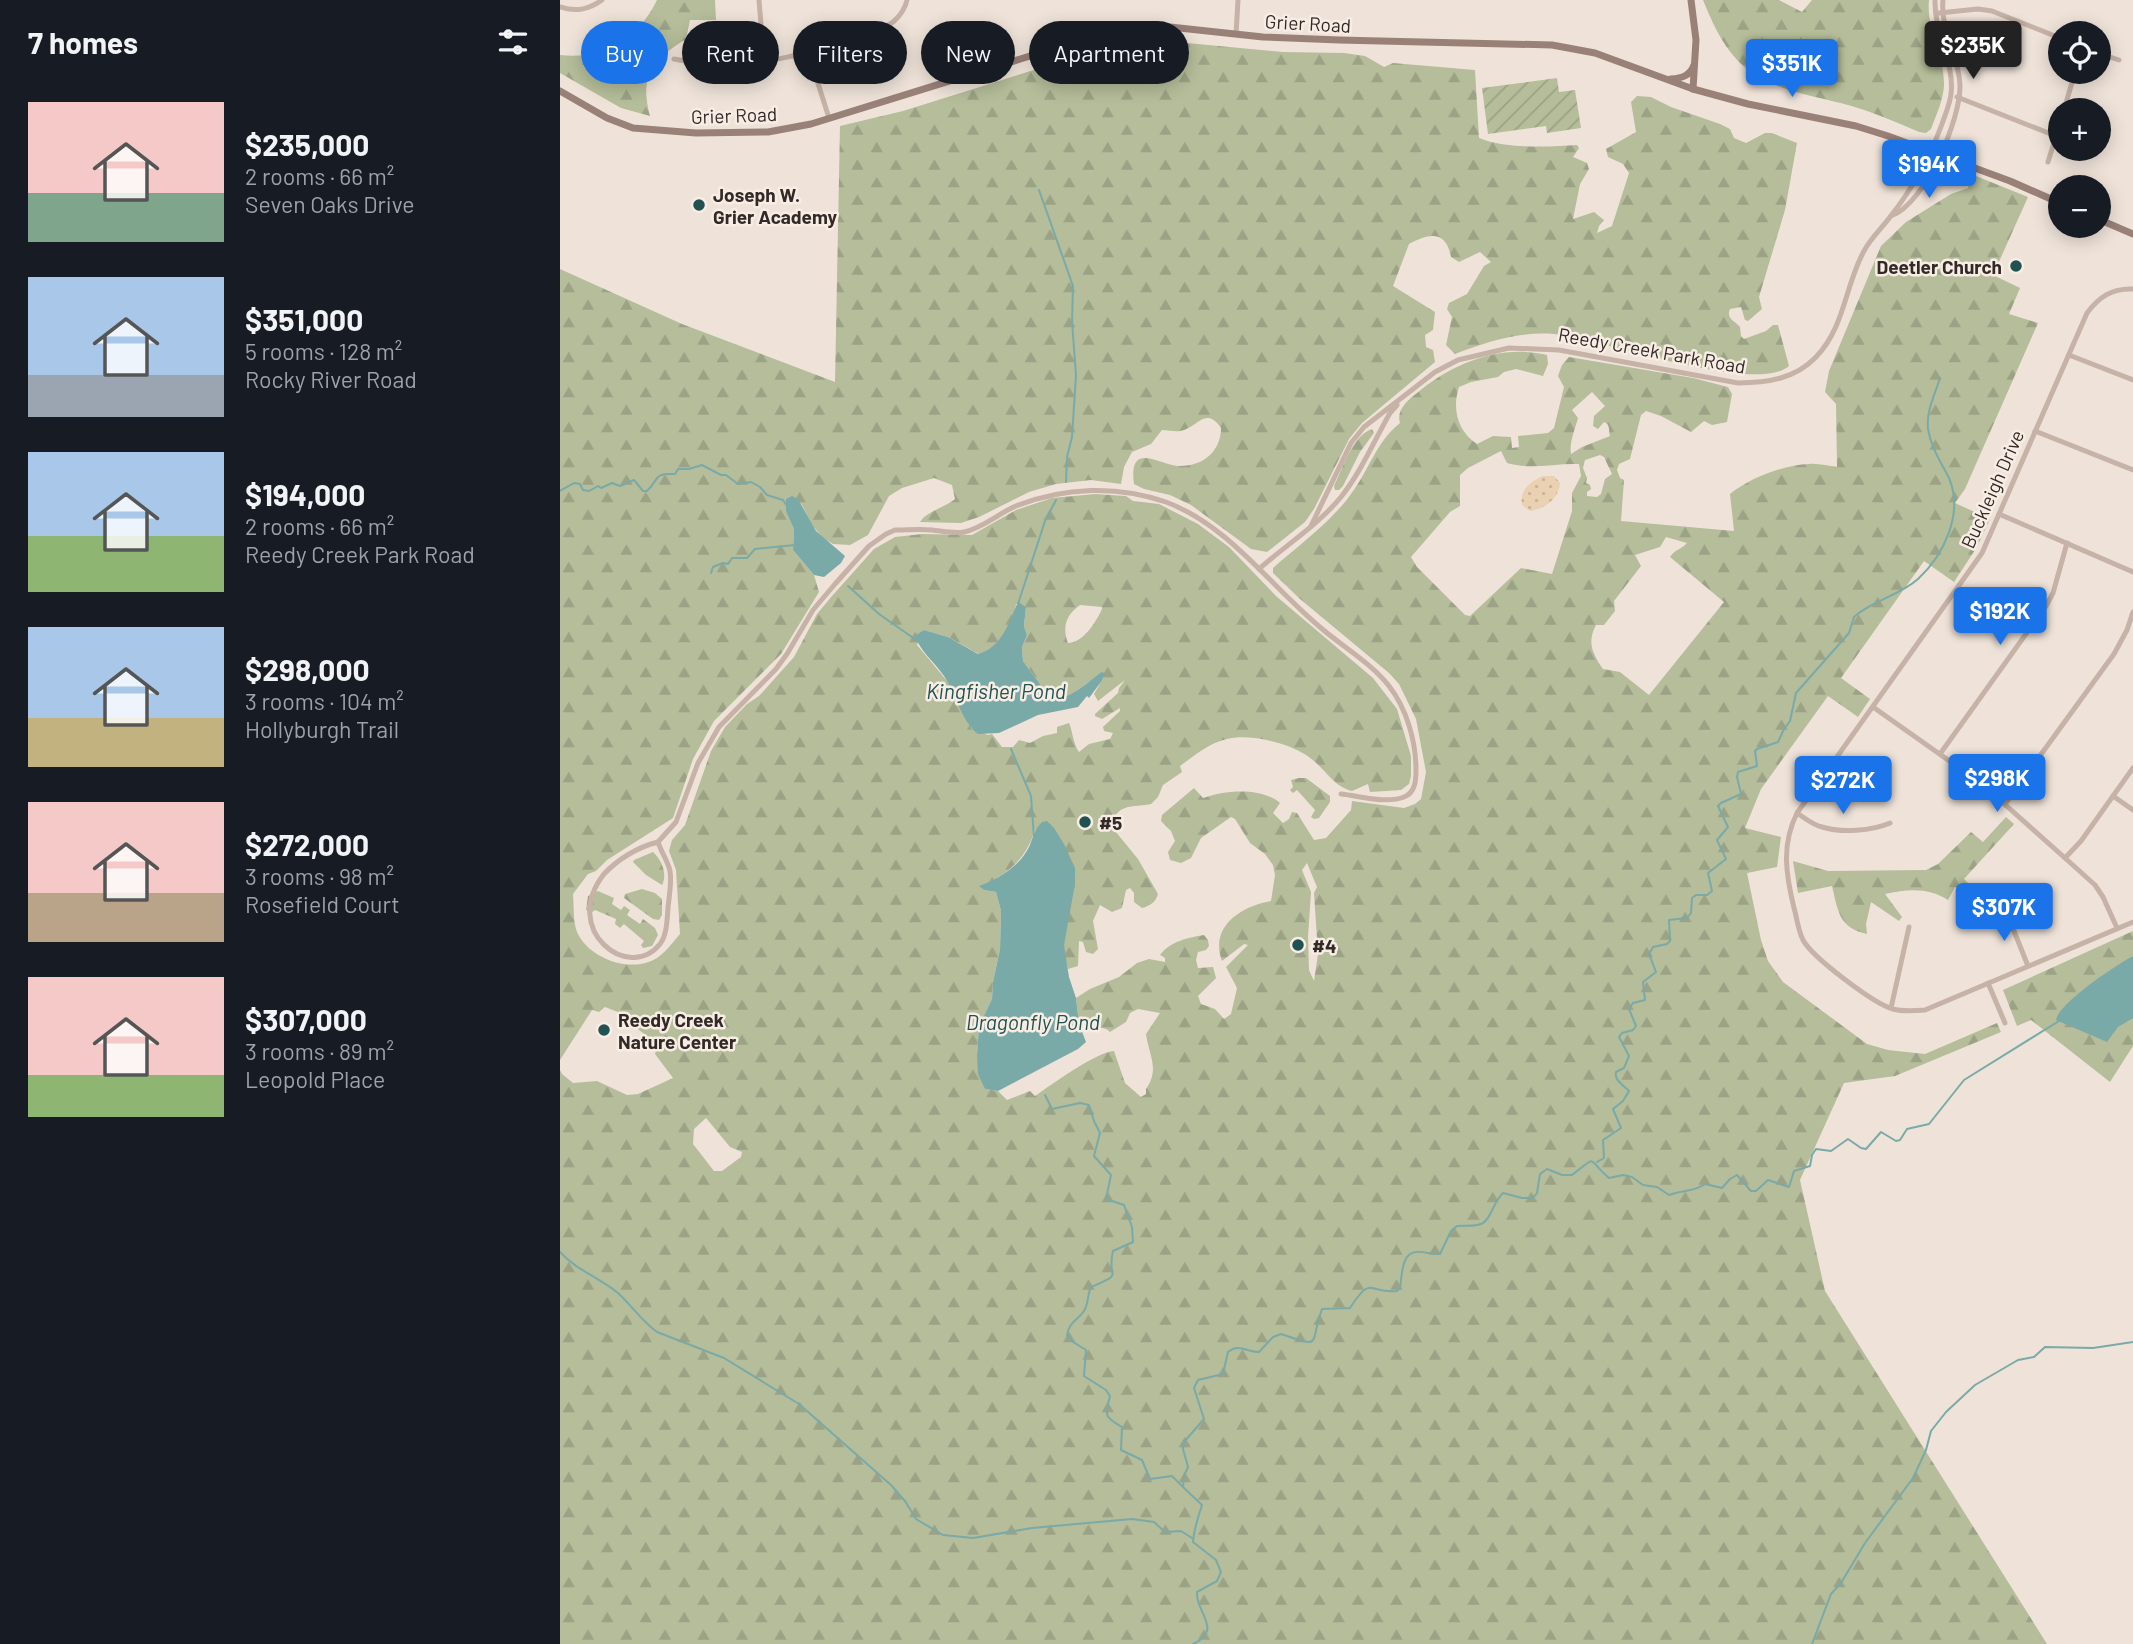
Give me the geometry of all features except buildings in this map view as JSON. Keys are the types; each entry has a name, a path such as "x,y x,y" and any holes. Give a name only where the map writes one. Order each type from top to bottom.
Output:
{"street":[{"path":"560,7 572,11 590,8 602,0"},
{"path":"759,0 761,21"},
{"path":"892,21 900,15 907,0"},
{"path":"1236,34 1238,0"},
{"path":"1691,0 1696,61 1693,89"},
{"path":"1935,0 1935,13 1951,74 1951,94 2048,133"},
{"path":"1943,0 1942,13 1947,36 1958,68 1959,98"},
{"path":"1935,13 1978,9 2048,33"},
{"name":"Grier Road","path":"560,91 607,118 649,131 768,132 829,118 1059,47 1114,33 1170,27 1339,40 1569,47 1595,53 1693,89 1748,104 1856,127 1931,152 2048,198"},
{"path":"2111,57 2119,60"},
{"path":"674,59 682,61"},
{"path":"1669,80 1689,74 1696,61"},
{"path":"818,84 829,118"},
{"name":"Reedy Creek Park Road","path":"1311,526 1351,443 1364,427 1435,372 1458,360 1509,348 1559,349 1738,383 1782,379 1804,367 1828,343 1842,314 1864,250 1912,187 1931,152 1951,94"},
{"name":"Reedy Creek Park Road","path":"1891,216 1897,214 1925,183 1940,156 1956,114 1959,98"},
{"path":"2111,225 2133,234"},
{"name":"Buckleigh Drive","path":"1891,1009 1819,959 1804,941 1790,890 1785,859 1790,827 1797,813 1982,554 2087,313 2094,304 2115,290 2133,289"},
{"path":"2069,355 2133,380"},
{"name":"Reedy Creek Park Road","path":"1259,569 1311,526 1341,496 1357,474 1390,413 1408,392"},
{"path":"2035,431 2133,470"},
{"path":"658,842 670,869 665,936 659,946 650,953 628,957 613,954 601,947 589,934 583,908 587,893 611,866 646,845 658,842 676,822 698,763 719,727 748,694 776,669 813,610 869,546 895,530 964,532 983,525 1014,507 1051,494 1095,490 1123,491 1167,503 1202,521 1236,546 1320,628 1362,660 1388,685 1402,706 1416,756 1413,790 1406,796 1391,799 1341,794"},
{"path":"1999,514 2133,572"},
{"path":"1940,754 2046,606 2053,593 2067,543"},
{"path":"2005,804 2114,654 2133,612"},
{"path":"1873,707 1982,784 2095,885 2117,928"},
{"path":"2065,858 2081,841 2133,768"},
{"path":"2113,796 2133,810"},
{"path":"1797,813 1821,827 1832,829 1878,828 1890,822"},
{"path":"1995,909 2012,926 2028,966"},
{"path":"1909,927 1891,1009 1925,1010 2133,922"},
{"path":"1988,983 2005,1023"}],"green space":[{"path":"657,0 715,0 716,20 682,21 682,42 668,52 668,21 644,21"},
{"path":"1703,0 1779,0 1802,12 1812,0 1929,0 1930,22 1944,75 1941,103 1931,129 1926,133 1919,132 1866,111 1790,90 1762,79 1738,61 1727,47"},
{"path":"1189,43 1283,52 1344,53 1365,56 1384,67 1393,63 1475,70 1479,138 1514,146 1577,145 1579,148 1573,157 1587,163 1589,169 1580,184 1573,219 1594,212 1604,220 1597,233 1612,226 1629,173 1623,164 1608,157 1606,149 1636,132 1631,102 1637,96 1651,97 1720,124 1730,129 1734,138 1746,143 1765,133 1772,133 1797,143 1785,210 1759,297 1762,309 1748,321 1745,320 1741,307 1730,309 1729,312 1730,317 1740,327 1744,339 1778,325 1789,366 1771,373 1745,374 1712,370 1554,334 1503,338 1455,354 1446,345 1452,317 1447,309 1449,303 1467,294 1484,266 1491,262 1480,252 1459,262 1451,257 1449,248 1441,238 1430,236 1409,244 1393,286 1435,312 1433,330 1425,335 1426,347 1433,350 1435,362 1362,423 1349,439 1305,522 1267,552 1251,549 1191,505 1170,495 1134,484 1133,471 1136,462 1141,459 1187,466 1202,461 1214,451 1221,428 1210,418 1180,431 1162,430 1151,444 1132,452 1124,467 1121,484 1091,480 1056,484 1029,492 961,523 920,522 955,499 952,485 934,478 902,488 889,496 868,535 850,545 833,544 823,538 812,525 801,503 791,521 794,529 793,550 814,575 819,592 781,654 714,721 693,759 673,818 588,874 573,894 574,919 583,942 591,950 612,961 635,964 647,963 657,958 680,934 676,870 669,851 672,840 685,825 711,751 725,727 747,704 759,696 794,657 817,614 874,549 895,537 922,534 972,535 1016,510 1052,498 1095,494 1126,496 1133,501 1159,504 1198,524 1229,547 1276,596 1373,678 1397,709 1411,756 1411,776 1409,784 1401,790 1370,792 1368,784 1352,791 1336,783 1306,755 1272,741 1237,738 1220,741 1208,747 1180,766 1182,772 1163,785 1158,797 1151,804 1126,808 1114,818 1111,826 1138,859 1158,894 1152,903 1142,908 1134,902 1134,893 1130,888 1126,890 1122,908 1112,912 1100,905 1093,921 1098,949 1093,954 1086,952 1083,942 1079,941 1078,966 1068,969 1035,829 1027,849 1015,865 980,886 984,890 996,892 1001,911 1000,949 992,999 979,1026 977,1055 985,1089 998,1091 1007,1100 1030,1091 1035,1096 1085,1063 1114,1051 1125,1083 1141,1097 1146,1094 1153,1069 1146,1034 1160,1013 1138,1009 1130,1013 1126,1022 1110,1032 1101,1028 1082,1030 1076,998 1119,977 1137,963 1149,959 1165,962 1165,958 1160,955 1174,943 1204,935 1209,946 1198,952 1198,968 1213,967 1216,978 1198,996 1201,1004 1215,1009 1224,1019 1231,1014 1237,988 1226,967 1248,945 1244,944 1222,961 1220,938 1224,928 1239,913 1271,901 1275,875 1273,865 1265,854 1250,843 1231,817 1201,838 1191,858 1181,863 1170,860 1168,852 1175,841 1171,831 1161,821 1162,815 1194,788 1203,798 1222,793 1253,792 1280,803 1273,813 1283,823 1289,819 1292,812 1297,813 1314,840 1326,838 1351,810 1352,801 1404,808 1421,799 1426,772 1416,719 1399,684 1273,573 1273,568 1343,504 1385,439 1400,423 1401,410 1406,403 1431,382 1478,359 1512,352 1547,355 1548,364 1543,376 1516,369 1504,372 1498,377 1459,387 1456,411 1461,426 1470,439 1477,444 1493,436 1511,437 1512,448 1519,447 1518,436 1548,433 1554,428 1564,387 1558,376 1569,357 1693,378 1728,387 1732,394 1727,422 1712,425 1704,421 1691,432 1646,411 1641,415 1630,459 1619,464 1617,470 1620,478 1624,480 1621,521 1734,531 1730,494 1738,488 1767,473 1788,467 1812,464 1837,467 1836,404 1825,392 1829,371 1881,246 1906,222 1951,194 1968,188 1971,174 2028,197 1993,275 2020,288 2009,314 2038,323 1965,489 1955,503 1990,519 1977,547 1954,582 1924,561 1841,678 1870,699 1858,717 1828,696 1761,789 1745,828 1781,837 1777,867 1747,873 1761,940 1768,961 1783,982 1867,1044 1888,1050 1925,1054 1997,1023 2001,1032 1895,1076 1844,1083 1800,1180 1825,1291 2047,1644 560,1644 560,1070 573,1083 597,1081 627,1095 638,1094 673,1078 655,1054 657,1047 654,1041 639,1030 628,1016 605,1007 599,1012 592,1010 560,1060 560,269 682,324 835,382 840,126 903,111 989,84 1015,84 1015,76 1029,72 1029,84 1189,84","holes":["1592,392 1605,406 1594,416 1593,426 1598,429 1606,423 1610,436 1571,454 1578,418 1572,410","1501,451 1507,463 1516,465 1579,464 1581,476 1572,493 1572,511 1552,574 1521,568 1470,616 1465,615 1417,567 1411,557 1450,512 1460,506 1460,475","1600,455 1604,457 1612,474 1605,479 1601,494 1597,497 1587,496 1591,489 1586,483 1583,468 1585,460","1666,537 1687,543 1670,557 1724,602 1649,695 1620,672 1603,669 1591,642 1596,625 1604,625 1615,611 1614,601 1641,566 1635,555 1660,547","1016,604 1026,607 1024,626 1027,635 1022,647 1023,661 1049,696 1056,698 1069,695 1101,672 1101,682 1094,694 1098,701 1125,680 1118,693 1095,714 1102,719 1120,708 1103,727 1104,731 1113,733 1110,739 1089,744 1079,752 1069,723 1057,727 1057,733 1030,743 1019,740 1013,747 1002,747 992,734 972,729 948,682 917,645 924,630 948,637 979,654 999,641 1015,612","1080,605 1102,609 1088,631 1079,640 1068,643 1066,622","1307,863 1317,887 1314,893 1318,954 1314,981 1309,970 1311,892 1302,870","706,1118 730,1147 742,1152 741,1157 722,1171 714,1171 693,1144 694,1129"]},
{"path":"560,55 581,55 581,84 647,84 650,116 621,108 560,73"},
{"path":"1557,78 1559,92 1575,90 1581,128 1547,133 1546,126 1488,134 1482,88"},
{"path":"1372,429 1374,433 1360,452 1343,486 1335,490 1334,486 1354,445"},
{"path":"1306,778 1330,796 1330,802 1319,818 1311,817 1315,810 1297,790 1293,793 1290,790 1293,787 1291,780"},
{"path":"2006,817 2014,824 1964,879 1986,904 1955,887 1948,900 1918,890 1885,894 1902,917 1899,921 1871,902 1866,924 1867,934 1845,923 1838,911 1832,886 1798,893 1793,861 1828,871 1926,870 1938,864 1971,832 1983,842"},
{"path":"653,852 663,867 662,885 646,875 633,862"},
{"path":"642,889 655,893 662,899 662,915 659,920 653,919 624,898 625,894"},
{"path":"598,891 614,898 612,904 621,910 624,906 630,910 627,915 640,924 643,919 655,928 658,935 652,946 643,948 641,945 644,941 624,924 620,928 615,924 616,919 595,910 591,913 586,910 588,896"},
{"path":"2133,931 2133,1046 2110,1082 2031,1020 2017,1026 2003,990"}],"sand":[{"path":"1543,476 1554,476 1560,483 1559,488 1550,502 1530,511 1522,505 1522,495 1530,483"}],"water":[{"path":"792,496 798,499 816,531 845,556 841,563 824,577 814,575 793,550 794,529 786,511 786,499"},
{"name":"Kingfisher Pond","path":"1018,602 1026,607 1024,626 1027,635 1022,647 1023,661 1049,696 1056,698 1069,695 1101,672 1105,673 1089,698 1087,696 1078,707 1038,715 999,733 978,734 967,722 944,676 924,652 915,636 924,630 948,637 978,654 994,646 1008,625"},
{"name":"Dragonfly Pond","path":"1047,821 1064,844 1075,868 1075,884 1064,945 1079,1024 1086,1042 1078,1049 998,1091 985,1089 978,1074 979,1026 992,999 1000,949 1001,911 996,892 984,890 979,886 1001,876 1014,866 1025,854 1039,825"},
{"path":"2133,956 2133,1018 2118,1027 2107,1042 2056,1020 2059,1013 2077,995"}],"waterway":[{"path":"1039,190 1073,286 1072,322 1076,375 1066,482"},
{"path":"1597,1162 1604,1158 1603,1140 1621,1128 1613,1109 1623,1101 1629,1091 1618,1080 1616,1072 1624,1068 1629,1056 1619,1037 1636,1026 1629,1009 1633,1003 1645,1000 1643,982 1656,972 1649,954 1653,947 1670,941 1669,920 1687,918 1691,913 1692,898 1696,895 1707,895 1712,891 1708,873 1726,859 1717,840 1728,827 1718,806 1741,794 1738,772 1757,766 1757,749 1778,742 1790,721 1796,693 1849,633 1854,617 1918,579 1936,558 1949,533 1953,519 1953,491 1928,429 1931,403 1940,378"},
{"path":"560,491 574,483 589,491 598,486 601,488 612,483 620,486 634,480 643,491 647,491 659,476 702,465 726,475 738,484 751,482 767,495 783,500 787,506"},
{"path":"1018,604 1045,521 1056,500"},
{"path":"711,573 713,567 728,564 732,558 747,558 755,549 795,545"},
{"path":"848,586 879,614 919,642"},
{"path":"1011,749 1031,796 1034,837"},
{"path":"1193,1644 1202,1639 1207,1627 1197,1592 1217,1581 1221,1572 1216,1560 1193,1542 1202,1505 1183,1487 1188,1467 1183,1449 1184,1442 1204,1419 1194,1388 1198,1380 1223,1374 1228,1352 1232,1349 1259,1352 1273,1337 1281,1334 1309,1342 1313,1340 1322,1309 1350,1308 1367,1288 1397,1291 1407,1256 1419,1252 1440,1254 1451,1231 1457,1226 1484,1222 1503,1193 1533,1198 1537,1193 1540,1174 1547,1169 1562,1175 1572,1175 1592,1162 1609,1178 1623,1175 1632,1177 1643,1185 1657,1187 1669,1195 1705,1184 1722,1188 1737,1175 1751,1191 1756,1191 1768,1180 1789,1187 1794,1171 1810,1166 1816,1149 1831,1151 1848,1139 1866,1149 1881,1132 1896,1141 1900,1140 1907,1129 1929,1124 1964,1080 2059,1021"},
{"path":"1045,1095 1052,1109 1080,1103 1089,1105 1100,1133 1094,1156 1111,1175 1106,1199 1124,1205 1132,1227 1133,1242 1113,1251 1111,1277 1091,1287 1086,1308 1072,1324 1067,1335 1086,1350 1084,1376 1106,1390 1110,1396 1107,1415 1122,1427 1121,1450 1142,1460 1150,1479 1172,1476 1183,1487"},
{"path":"560,1252 573,1264 618,1293 657,1332 724,1358 799,1404 891,1485 916,1519 943,1535 973,1538 1032,1528 1132,1519 1154,1522 1165,1532 1181,1531 1192,1538"},
{"path":"1812,1644 1831,1594 1913,1478 1926,1450 1931,1431 1946,1412 1975,1385 2018,1360 2034,1357 2045,1347 2093,1348 2133,1342"}],"place":[{"name":"Joseph W. Grier Academy","path":"699,205"},
{"name":"Deetler Church","path":"2016,266"},
{"name":"#5","path":"1085,822"},
{"name":"#4","path":"1298,945"},
{"name":"Reedy Creek Nature Center","path":"604,1030"}]}
